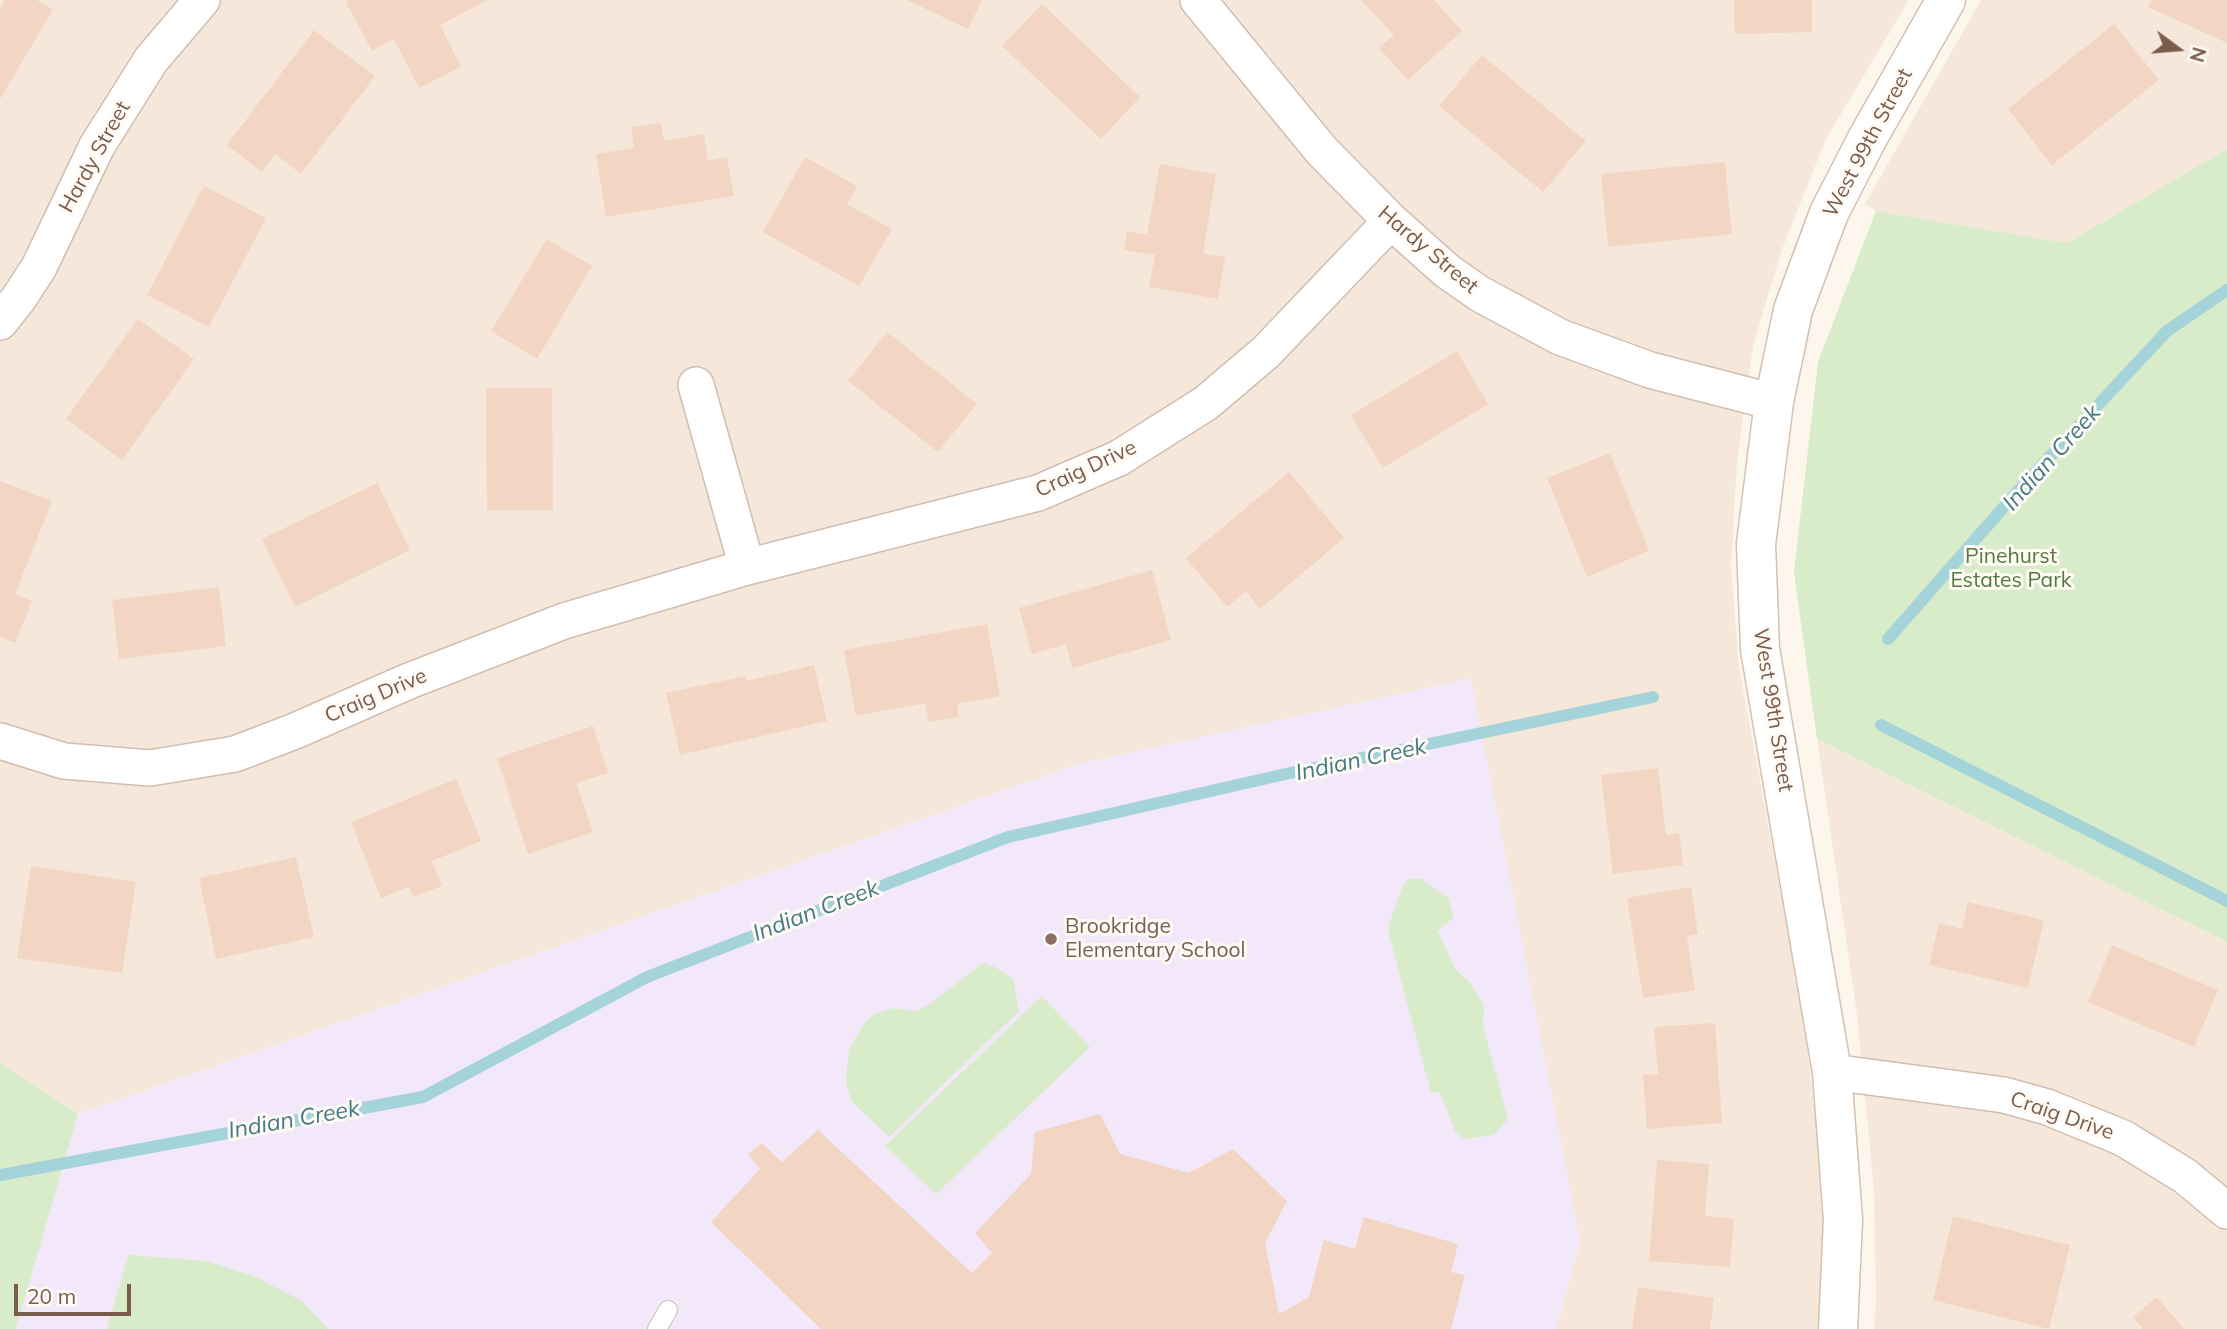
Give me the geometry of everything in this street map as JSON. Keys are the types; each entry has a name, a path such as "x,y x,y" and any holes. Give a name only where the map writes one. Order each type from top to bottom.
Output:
{"street":[{"name":"Hardy Street","path":"0,322 39,267 97,146 151,60 202,0"},
{"name":"Hardy Street","path":"1198,0 1322,151 1391,221 1447,271 1480,294 1560,337 1650,370 1774,402"},
{"name":"West 99th Street","path":"1838,1329 1843,1220 1832,1072 1760,649 1756,544 1774,402 1793,310 1829,213 1867,139 1946,0"},
{"name":"Craig Drive","path":"0,741 64,761 150,768 235,754 409,681 564,621 747,567 1038,493 1119,458 1206,403 1266,352 1391,221"},
{"path":"696,385 747,567"},
{"name":"Craig Drive","path":"1832,1072 2004,1096 2047,1107 2123,1138 2185,1176 2227,1211"}],"lane":[{"path":"657,1329 668,1310"}],"shaded area":[{"path":"0,0 1909,0 1826,139 1782,249 1753,346 1737,462 1731,565 1739,667 1804,1019 1820,1158 1824,1260 1817,1329 1556,1329 1580,1241 1082,763 78,1114 0,1063"},
{"path":"1981,0 2227,0 2227,149 2067,243 1876,211 1865,204"},
{"name":"Brookridge Elementary School","path":"1471,678 1580,1241 1556,1329 16,1329 78,1114 1082,763"},
{"path":"1817,739 2227,942 2227,1329 1874,1329 1874,1189 1857,1015"}],"green space":[{"name":"Pinehurst Estates Park","path":"2227,149 2227,942 1817,739 1794,572 1818,362 1876,211 2067,243"},
{"path":"1410,878 1421,879 1448,898 1454,917 1438,931 1455,969 1470,983 1484,1005 1483,1026 1508,1119 1494,1135 1463,1139 1455,1131 1440,1092 1431,1093 1389,935 1389,925 1403,885"},
{"path":"983,963 995,967 1013,979 1019,1011 889,1137 852,1102 846,1083 849,1051 856,1037 874,1014 894,1008 916,1011 927,1006"},
{"path":"1042,996 1090,1047 936,1194 885,1146"},
{"path":"0,1063 78,1114 16,1329 0,1329"},
{"path":"128,1255 205,1261 254,1276 302,1301 328,1329 107,1329"}],"building":[{"path":"5,0 37,0 53,10 0,99 0,8"},
{"path":"488,0 440,25 461,67 419,88 394,39 372,51 346,2"},
{"path":"907,0 982,0 968,29"},
{"path":"1361,0 1434,0 1462,31 1408,80 1379,48 1394,35"},
{"path":"1734,0 1812,0 1812,32 1735,34"},
{"path":"2151,0 2227,0 2227,43 2148,7"},
{"path":"1042,4 1140,97 1101,139 1002,46"},
{"path":"2114,24 2159,80 2052,165 2008,109"},
{"path":"314,30 375,76 301,174 275,154 262,172 227,145"},
{"path":"1482,55 1586,141 1543,192 1439,106"},
{"path":"661,123 664,141 704,134 708,161 727,157 734,196 606,217 596,154 634,148 631,127"},
{"path":"805,157 857,186 847,204 892,229 859,286 763,232"},
{"path":"1725,162 1732,234 1608,247 1601,174"},
{"path":"1160,164 1216,174 1203,254 1225,257 1218,299 1149,287 1155,255 1124,250 1127,231 1147,235"},
{"path":"204,186 266,218 209,327 147,295"},
{"path":"547,239 592,266 537,359 491,331"},
{"path":"138,319 194,359 122,460 66,419"},
{"path":"887,332 977,404 938,452 848,381"},
{"path":"1457,351 1488,404 1383,468 1351,415"},
{"path":"486,388 552,388 553,510 487,510"},
{"path":"1610,453 1649,551 1587,577 1547,478"},
{"path":"1289,472 1344,538 1260,609 1246,591 1227,607 1186,558"},
{"path":"0,481 52,501 15,594 32,601 15,643 0,637"},
{"path":"377,483 410,550 295,607 262,539"},
{"path":"1152,570 1171,640 1072,668 1066,644 1032,654 1019,608"},
{"path":"219,587 226,646 119,659 112,600"},
{"path":"987,624 1000,696 957,704 959,717 929,722 925,703 856,716 844,650"},
{"path":"814,665 827,721 680,755 666,693 745,676 746,681"},
{"path":"593,726 608,773 576,783 593,832 528,854 497,758"},
{"path":"1658,768 1666,835 1679,833 1683,865 1613,874 1601,775"},
{"path":"456,779 481,841 432,861 442,886 413,897 409,887 381,898 351,822"},
{"path":"296,857 314,937 216,959 199,878"},
{"path":"31,866 136,882 122,973 17,958"},
{"path":"1691,887 1698,934 1687,936 1695,990 1643,998 1627,898"},
{"path":"1968,902 2044,920 2028,988 1929,965 1939,923 1962,929"},
{"path":"2112,945 2218,990 2194,1047 2088,1002"},
{"path":"1715,1023 1722,1123 1647,1129 1643,1075 1658,1074 1654,1027"},
{"path":"1100,1114 1120,1154 1189,1173 1233,1149 1287,1201 1265,1243 1279,1314 1309,1297 1324,1240 1355,1249 1364,1217 1458,1244 1451,1272 1465,1275 1451,1329 821,1329 711,1222 760,1169 748,1154 762,1143 782,1162 818,1130 972,1273 992,1253 975,1233 1031,1174 1035,1132"},
{"path":"1657,1160 1709,1164 1705,1216 1734,1219 1730,1267 1649,1261"},
{"path":"1953,1216 2070,1245 2049,1329 1933,1300"},
{"path":"1638,1287 1714,1298 1710,1329 1632,1329"},
{"path":"2157,1297 2184,1329 2143,1329 2133,1317"}],"waterway":[{"name":"Indian Creek","path":"1888,639 2017,492 2167,331 2227,290"},
{"name":"Indian Creek","path":"0,1175 423,1097 647,977 1008,837 1290,773 1653,697"},
{"path":"1881,725 2227,901"}],"place":[{"name":"Brookridge Elementary School","path":"1051,939"}]}
